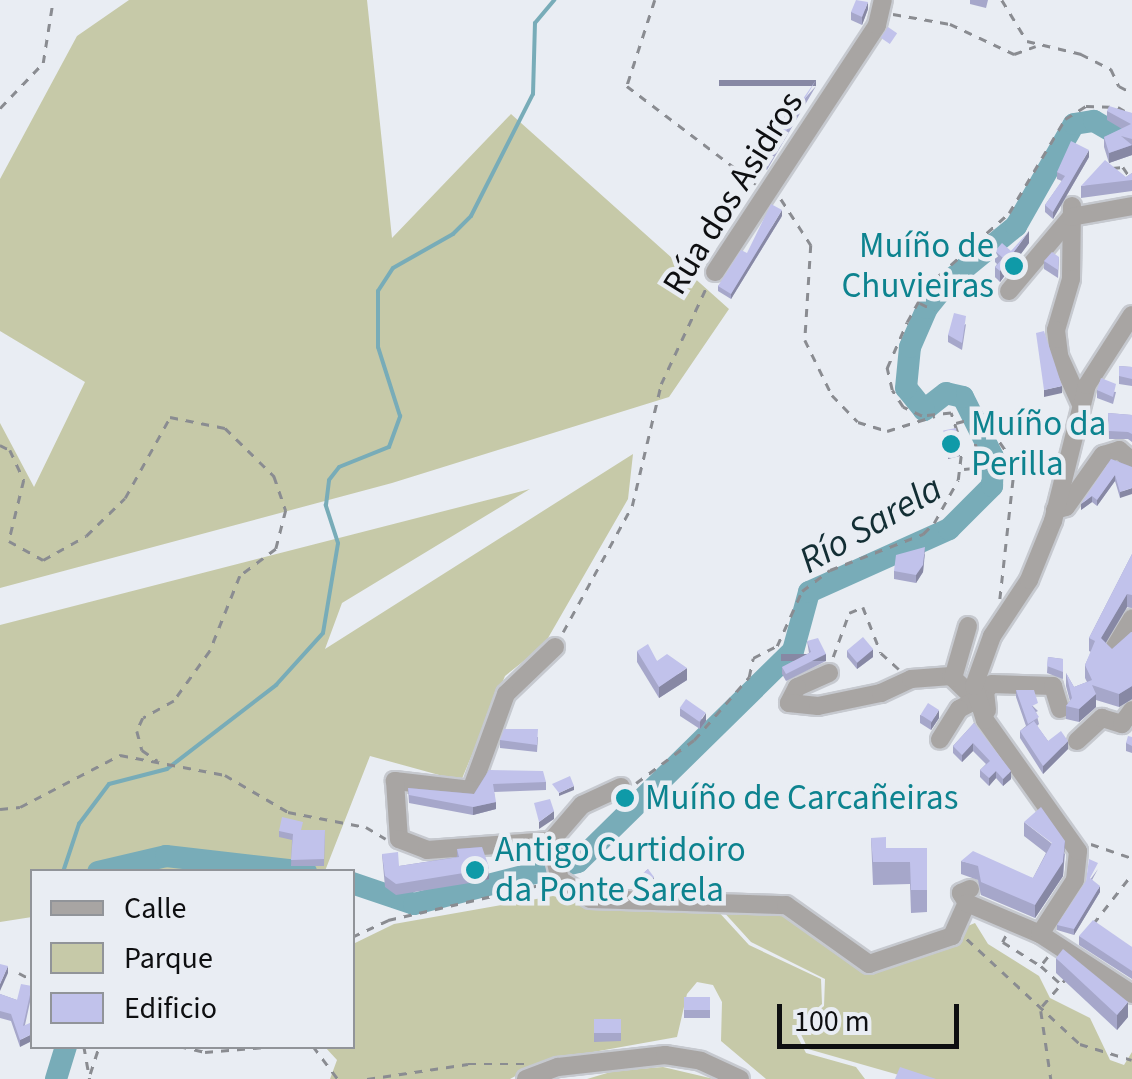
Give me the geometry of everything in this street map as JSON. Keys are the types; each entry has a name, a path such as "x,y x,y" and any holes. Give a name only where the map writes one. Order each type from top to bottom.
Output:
{"street":[{"name":"Rúa dos Asidros","path":"714,272 767,187 834,95 882,5"},
{"path":"1009,291 1072,212 1132,206"},
{"path":"1072,212 1071,278 1056,330 1059,356 1080,402"},
{"path":"940,739 975,693 992,636 1029,580 1055,510 1080,402 1132,315"},
{"path":"1055,510 1066,507 1103,455 1119,450 1132,461"},
{"path":"1113,650 1132,618"},
{"path":"952,678 968,626"},
{"path":"555,647 506,694 471,790 395,781 398,839 448,850 552,843 582,805 620,787"},
{"path":"829,673 798,687 789,702 818,706 881,693 911,679 952,678 975,693 985,720 1078,850 1075,880 1040,934"},
{"path":"985,720 985,691 992,684 1053,686 1060,709"},
{"path":"1077,741 1102,718 1122,724 1132,710"},
{"path":"552,843 559,878 608,903 786,906 869,964 958,926 968,896 1040,934 1132,994"},
{"path":"538,1076 584,1064 665,1055 701,1061 740,1079"},
{"path":"572,1079 584,1064"}],"path":[{"path":"0,108 43,64 53,0"},
{"path":"620,787 632,789 694,740 749,677 753,658 787,634 802,591 830,570 923,534 961,469 951,413 886,431 858,422 832,395 805,340 811,245 767,187 709,142 654,111 627,86 655,0"},
{"path":"1002,0 1017,29 1036,46 1081,54 1111,69 1119,86 1132,93"},
{"path":"882,5 950,24 1014,54 1028,54 1036,46"},
{"path":"936,415 903,407 887,368 927,286 1009,213 1065,119 1086,106 1118,107 1132,115"},
{"path":"1105,172 1132,164"},
{"path":"1123,167 1128,176"},
{"name":"Rúa dos Asidros","path":"555,647 632,506 661,384 714,272"},
{"path":"919,302 934,310"},
{"path":"955,423 979,416 1015,464 994,610"},
{"path":"0,445 10,450 24,480 9,542 43,560 86,536 124,498 170,417 225,428 274,476 286,510 276,550 240,576 210,651 174,701 142,718 137,731 142,750 158,762"},
{"path":"961,469 978,467 982,455 969,419"},
{"path":"829,673 845,622 860,606 881,653 911,679"},
{"path":"0,810 20,807 120,755 225,775 288,812 366,827 398,846"},
{"path":"1068,951 1132,874"},
{"path":"355,936 388,920 559,878"},
{"path":"958,926 1080,1044 1132,1060"},
{"path":"1008,932 1002,942 1063,982 1041,1008 1051,1079"},
{"path":"1042,966 1047,959"},
{"path":"20,973 30,979"},
{"path":"85,1049 90,1076"},
{"path":"90,1076 97,1049"},
{"path":"192,1049 241,1049"},
{"path":"314,1049 338,1079"},
{"path":"368,1079 468,1064 526,1061 538,1076"}],"green space":[{"path":"129,0 367,0 392,238 511,114 729,309 669,397 392,483 0,588 0,423 34,487 85,382 0,331 0,179 77,36"},
{"path":"633,454 628,499 544,645 505,676 461,781 370,756 326,869 30,869 30,917 0,922 0,625 530,489 342,603 325,649"},
{"path":"553,896 612,909 716,909 749,945 821,979 822,1004 794,1030 806,1053 856,1067 865,1079 766,1079 721,1041 722,1002 713,985 697,982 687,994 677,1037 543,1061 510,1079 330,1079 337,1060 327,1049 355,1049 355,943 394,924"},
{"path":"721,909 774,910 859,970 975,923 988,944 1039,976 1050,998 1090,1018 1110,1060 1124,1065 1132,1052 1132,1079 913,1079 808,1049 798,1028 824,1006 825,979 751,942"},
{"path":"663,1067 714,1079 587,1079 614,1071"}],"building":[{"path":"856,0 868,2 862,17 851,12"},
{"path":"888,27 897,33 890,44 881,38"},
{"path":"816,80 767,164 752,151 788,113 781,107 788,97 798,106"},
{"path":"1109,106 1132,113 1132,139 1121,136 1132,145 1109,153 1104,137 1131,124 1107,111"},
{"path":"1071,141 1089,150 1053,212 1045,205 1065,176 1057,172"},
{"path":"1105,160 1126,177 1132,173 1132,180 1081,186"},
{"path":"771,204 782,210 731,294 718,286 741,250 747,253"},
{"path":"1029,231 1000,271 995,267 1003,258 995,251 1002,243 1011,251"},
{"path":"1052,252 1059,257 1058,270 1044,261"},
{"path":"954,313 966,316 962,343 948,335"},
{"path":"1044,331 1062,386 1044,390 1036,333"},
{"path":"1119,366 1132,367 1132,379 1119,376"},
{"path":"1101,378 1116,384 1113,397 1097,390"},
{"path":"1108,413 1132,415 1132,434 1109,431"},
{"path":"956,428 960,448 947,450 943,430"},
{"path":"1111,459 1132,467 1132,488 1120,492 1115,475 1097,500 1092,496 1081,504"},
{"path":"925,547 923,565 916,575 894,571 896,555"},
{"path":"1132,554 1132,595 1127,594 1101,638 1112,649 1132,632 1132,686 1119,694 1092,685 1096,694 1079,709 1066,706 1072,698 1066,673 1074,687 1092,680 1085,665 1095,641 1089,638"},
{"path":"863,637 873,649 857,663 847,650"},
{"path":"818,638 826,654 786,674 782,667 811,652 807,641"},
{"path":"648,644 657,661 667,654 687,668 659,687 637,651"},
{"path":"1048,657 1063,659 1063,672 1047,666"},
{"path":"1016,690 1034,690 1038,703 1032,706 1039,717 1028,724"},
{"path":"686,699 706,713 699,722 680,708"},
{"path":"928,703 939,710 932,722 921,715"},
{"path":"1034,721 1048,741 1061,731 1068,741 1043,766 1020,731"},
{"path":"974,723 1011,771 1003,779 996,771 989,778 980,770 990,761 973,743 962,755 953,746"},
{"path":"504,729 538,729 537,745 500,740"},
{"path":"489,770 543,771 546,782 493,784 496,802 473,807 409,795 408,788 474,794"},
{"path":"570,776 574,786 559,793 552,784"},
{"path":"550,799 554,811 539,822 534,803"},
{"path":"1041,807 1065,841 1063,862 1035,905 981,882 978,866 961,861 973,851 1033,878 1052,843 1024,822"},
{"path":"282,817 303,822 301,830 325,830 324,859 291,860 293,834 279,831"},
{"path":"886,837 886,848 927,848 927,890 911,890 910,862 873,862 871,838"},
{"path":"482,847 489,867 482,870 396,884 385,876 382,854 398,852 399,866 459,857 457,849"},
{"path":"1089,859 1098,863 1090,878 1100,886 1074,929 1057,925 1086,881"},
{"path":"648,869 654,877 650,881 638,878"},
{"path":"1093,920 1132,947 1132,971 1079,936"},
{"path":"1063,949 1128,1002 1117,1015 1056,958"},
{"path":"0,964 8,966 0,984"},
{"path":"21,984 30,986 23,1026 30,1023 30,1035 20,1040 11,1014 0,1011 0,994 17,1000"},
{"path":"684,997 710,997 710,1010 684,1010"},
{"path":"594,1019 621,1019 621,1033 594,1033"},
{"path":"900,1067 936,1079 895,1079"}],"waterway":[{"path":"64,869 79,824 109,784 167,769 276,685 323,633 338,543 326,505 329,480 339,467 389,447 400,416 378,347 378,291 393,268 453,234 471,216 533,94 535,23 554,0"},
{"name":"Río Sarela","path":"355,884 414,904 578,862 793,651 809,592 949,529 992,486 993,457 963,397 946,393 924,410 906,388 910,347 927,308 949,281 1016,226 1074,124 1094,121 1132,143"},
{"name":"Río Sarela","path":"111,869 166,856 280,869"},
{"name":"Río Sarela","path":"56,1079 65,1049"}],"place":[{"name":"Muíño de Chuvieiras","path":"1014,266"},
{"name":"Muíño da Perilla","path":"951,444"},
{"name":"Muíño de Carcañeiras","path":"625,798"},
{"name":"Antigo Curtidoiro da Ponte Sarela","path":"475,870"}]}
